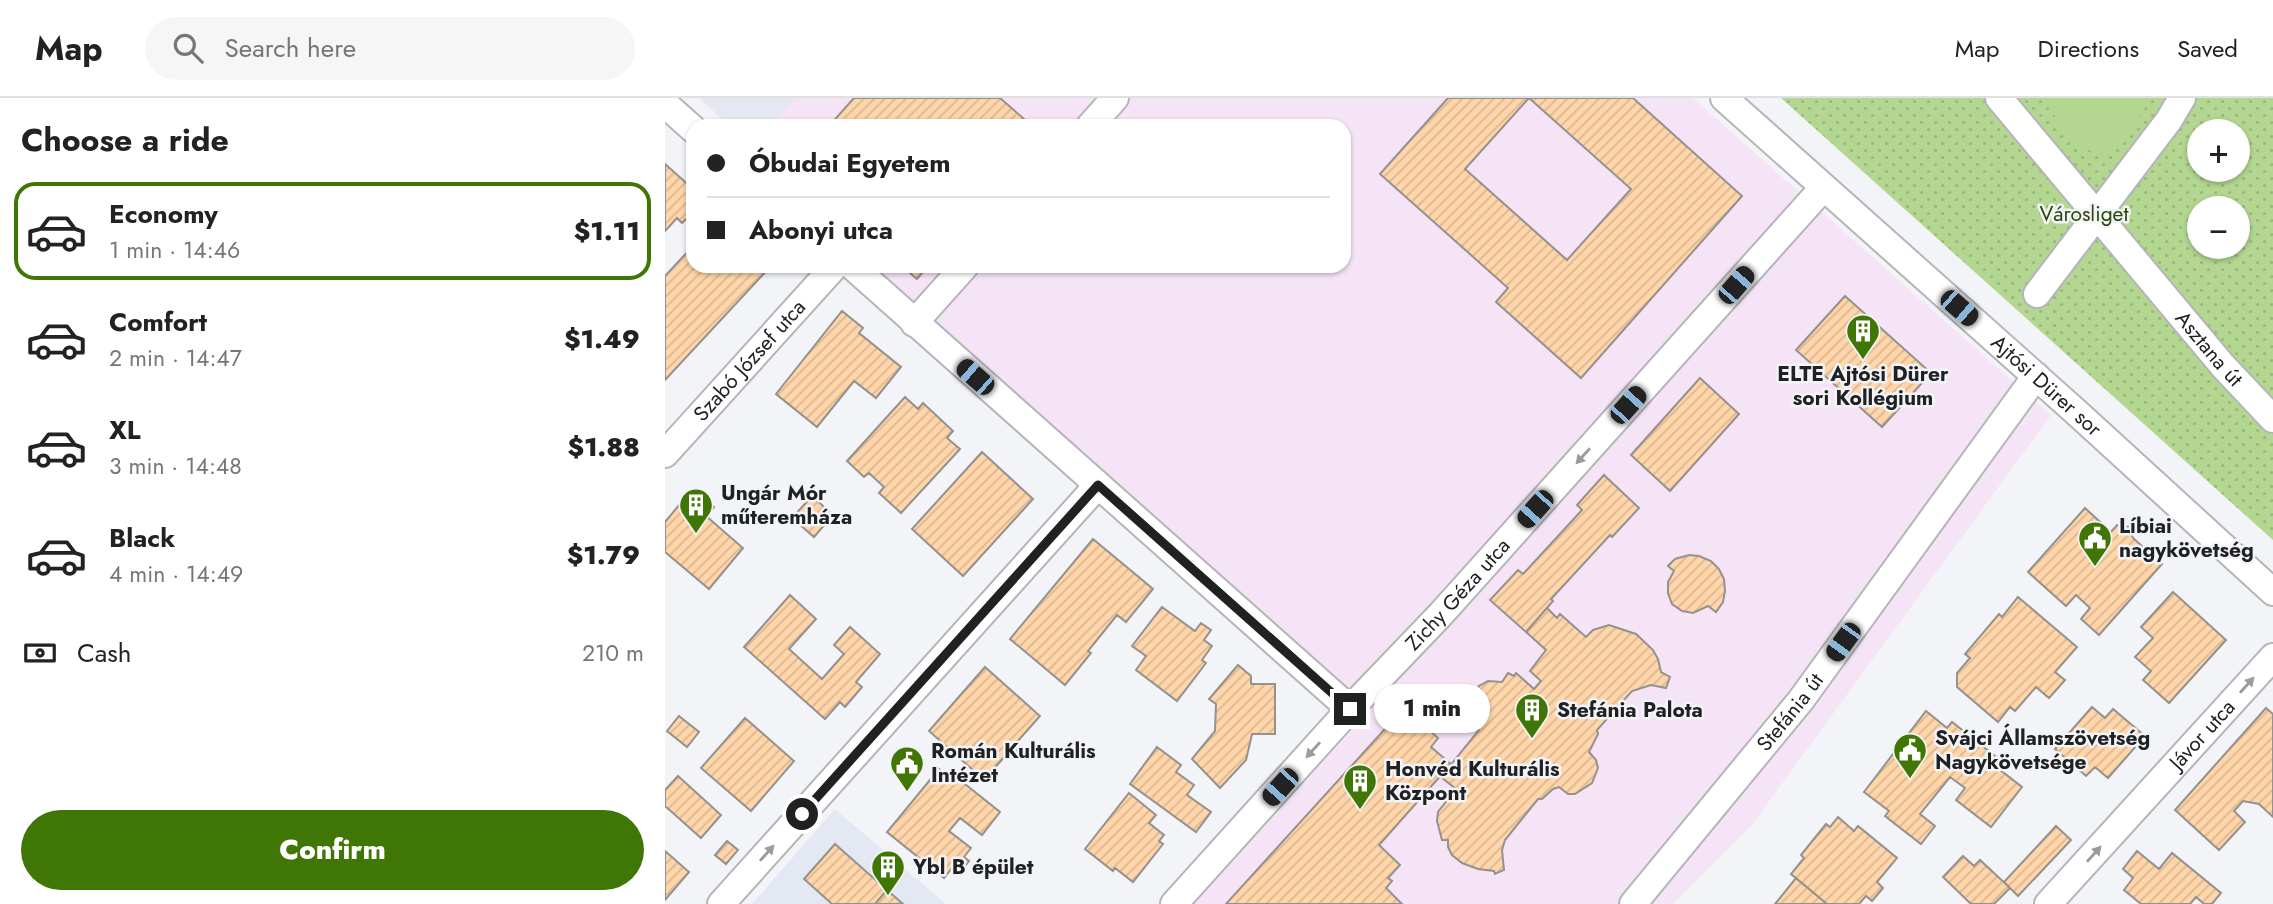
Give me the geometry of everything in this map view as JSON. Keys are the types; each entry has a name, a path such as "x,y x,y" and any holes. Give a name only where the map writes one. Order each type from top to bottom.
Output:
{"street":[{"path":"1096,119 1115,98"},
{"name":"Ajtósi Dürer sor","path":"1724,98 2273,592"},
{"name":"Asztana út","path":"1999,98 2223,366 2273,419"},
{"path":"2037,294 2169,120 2182,98"},
{"path":"665,104 686,123"},
{"name":"Zichy Géza utca","path":"1174,904 1350,709 1441,614 1823,188"},
{"name":"Szabó József utca","path":"665,454 829,273"},
{"path":"860,273 1350,709"},
{"path":"914,323 959,273"},
{"name":"Stefánia út","path":"1633,904 1801,700 2036,376"},
{"path":"721,904 1098,485"},
{"name":"Jávor utca","path":"2048,904 2273,657"}],"shaded area":[{"path":"699,98 796,98 777,119 722,119"},
{"path":"795,98 1693,98 2051,415 1751,826 1673,904 1194,904 1369,712 877,273 1351,273 1351,119 776,119"},
{"path":"835,809 946,904 752,904"}],"green space":[{"name":"Városliget","path":"1781,98 2273,98 2273,540"},
{"path":"2042,98 2152,98 2110,157 2098,154 2079,143"}],"building":[{"path":"854,98 1000,98 1024,119 835,119"},
{"path":"1448,98 1529,98 1633,98 1742,196 1581,378 1496,302 1508,288 1380,174","holes":["1529,98 1631,189 1567,260 1465,169"]},
{"path":"665,164 686,183 686,219 682,223 677,218 665,231"},
{"path":"686,254 686,273 764,273 665,380 665,276"},
{"path":"910,273 922,273 917,279"},
{"name":"ELTE Ajtósi Dürer sori Kollégium","path":"1845,296 1931,373 1882,427 1796,350"},
{"path":"842,311 863,328 859,333 901,367 876,398 854,381 817,427 776,394"},
{"path":"1700,378 1739,414 1670,491 1631,455"},
{"path":"905,397 918,409 923,403 953,431 947,438 960,449 901,513 879,493 884,487 869,473 864,477 847,461"},
{"path":"982,452 1033,499 963,576 912,529"},
{"path":"1604,475 1639,508 1551,599 1553,601 1526,632 1490,600 1518,570 1523,574 1582,510 1577,505"},
{"name":"Ungár Mór műteremháza","path":"701,496 714,507 706,516 743,548 709,589 665,552 665,522 685,498 693,505"},
{"path":"812,496 833,515 814,537 792,518"},
{"name":"Líbiai nagykövetség","path":"2085,508 2111,532 2117,525 2129,527 2133,538 2162,564 2099,635 2081,619 2090,608 2076,595 2066,606 2028,572"},
{"path":"1093,539 1153,589 1126,622 1117,615 1065,685 1010,639"},
{"path":"1689,555 1711,561 1724,579 1723,602 1716,612 1708,606 1693,613 1682,611 1672,604 1668,582 1674,571 1668,566 1675,559"},
{"path":"2173,592 2226,640 2169,703 2143,680 2151,671 2135,657 2153,638 2141,627"},
{"path":"790,595 816,619 789,649 822,679 844,654 834,645 850,627 880,654 856,682 862,687 845,707 840,702 825,719 744,647"},
{"path":"2018,597 2077,647 2055,672 2065,680 2049,698 2036,687 2015,711 2010,707 1998,722 1957,687 1957,673 1970,658 1965,654 1999,614 2002,617"},
{"path":"1162,607 1195,631 1201,623 1211,630 1204,640 1212,646 1202,660 1206,663 1177,701 1136,670 1146,656 1132,646"},
{"name":"Stefánia Palota","path":"1547,608 1557,618 1560,614 1586,637 1593,630 1609,625 1636,634 1653,650 1661,672 1670,677 1666,688 1651,685 1632,691 1597,730 1598,734 1589,752 1596,760 1598,768 1592,783 1575,794 1568,794 1559,787 1538,799 1505,840 1502,850 1504,870 1495,874 1494,871 1462,863 1452,855 1448,840 1442,840 1437,821 1438,812 1456,789 1441,777 1479,730 1476,725 1481,715 1473,704 1473,698 1479,686 1488,681 1502,682 1508,673 1514,676 1516,673 1534,689 1541,681 1530,671 1546,650 1526,632"},
{"path":"1238,665 1251,676 1251,684 1275,684 1275,734 1252,734 1246,760 1220,788 1192,759 1215,731 1216,704 1209,699"},
{"path":"985,667 1040,716 1016,743 1020,747 1010,758 1007,754 984,780 929,731"},
{"path":"2092,707 2105,718 2113,709 2145,736 2108,778 2095,767 2086,776 2055,749"},
{"path":"2266,708 2273,714 2273,817 2259,804 2243,801 2234,811 2245,822 2219,850 2175,810"},
{"name":"Honvéd Kulturális Központ","path":"1406,709 1438,738 1431,747 1451,764 1379,845 1400,865 1388,878 1392,881 1386,888 1402,904 1226,904 1394,719 1400,725 1402,723 1400,716"},
{"name":"Svájci Államszövetség Nagykövetsége","path":"1926,711 1947,728 1952,722 1995,756 1990,762 2022,787 1991,827 1956,800 1965,788 1950,777 1920,814 1935,826 1921,844 1885,816 1889,811 1864,792"},
{"path":"679,716 699,732 687,747 667,731"},
{"path":"745,718 794,761 751,811 701,768"},
{"path":"1157,747 1181,765 1176,772 1194,785 1187,795 1211,812 1196,832 1130,784"},
{"path":"939,769 953,780 955,776 1000,812 982,835 960,818 949,831 971,848 964,857 969,861 959,874 952,868 944,878 887,832"},
{"path":"678,776 721,815 701,838 665,806 665,790"},
{"path":"1129,793 1156,815 1149,823 1164,835 1159,841 1163,844 1133,882 1115,868 1113,871 1085,849"},
{"path":"1838,817 1854,831 1858,826 1897,858 1877,882 1883,888 1872,901 1866,896 1859,904 1827,904 1791,874 1804,858 1801,855 1826,824 1830,827"},
{"path":"2056,826 2071,840 2018,896 2004,882"},
{"path":"727,841 738,850 726,864 715,855"},
{"path":"835,844 887,890 875,904 832,904 804,879"},
{"path":"665,851 689,872 665,900"},
{"path":"2137,851 2159,869 2172,853 2221,893 2212,904 2204,904 2196,897 2190,904 2141,904 2124,890 2133,878 2123,869"},
{"path":"1963,856 1974,866 1980,860 2010,888 1994,904 1971,904 1943,877"},
{"path":"1796,878 1827,904 1775,904"},
{"name":"Ybl B épület","path":"887,890 903,904 875,904"}],"place":[{"name":"ELTE Ajtósi Dürer sori Kollégium","path":"1863,361"},
{"name":"Ungár Mór műteremháza","path":"696,535"},
{"name":"Líbiai nagykövetség","path":"2095,568"},
{"name":"Stefánia Palota","path":"1532,740"},
{"name":"Svájci Államszövetség Nagykövetsége","path":"1910,780"},
{"name":"Román Kulturális Intézet","path":"907,793"},
{"name":"Honvéd Kulturális Központ","path":"1360,811"},
{"name":"Ybl B épület","path":"888,897"}],"route":[{"path":"802,814 1098,485 1350,709"}]}
